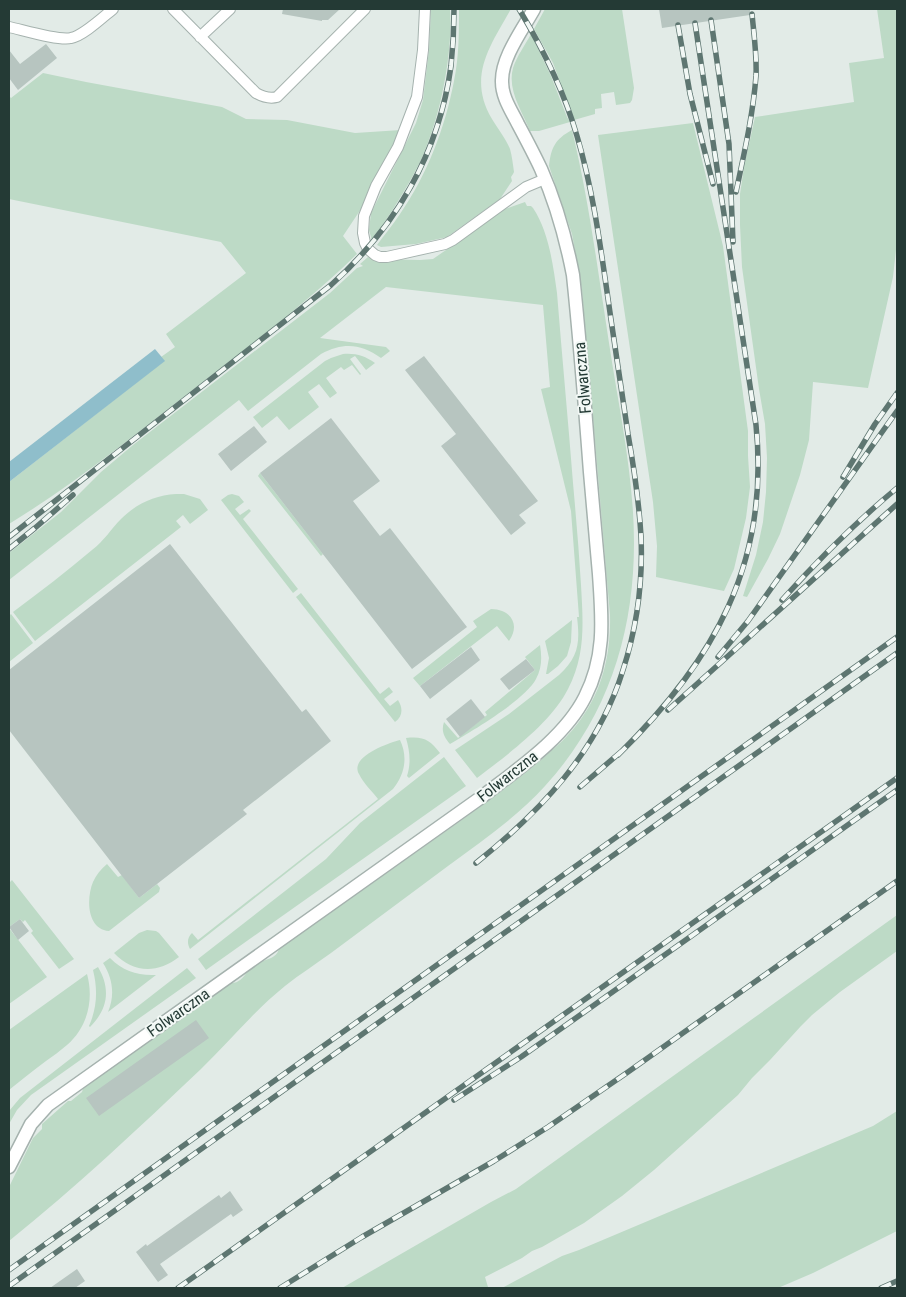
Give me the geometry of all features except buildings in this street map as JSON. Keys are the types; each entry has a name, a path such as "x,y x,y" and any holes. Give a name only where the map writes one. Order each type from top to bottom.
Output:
{"street":[{"path":"9,28 71,38 80,34 113,9"},
{"path":"173,9 256,93 263,97 272,98 277,97 365,9"},
{"path":"200,37 230,9"},
{"path":"425,9 423,50 416,97 398,147 376,186 364,216 363,233 368,249 375,255 387,257 445,244 454,240 526,187 545,179"},
{"name":"Folwarczna","path":"9,1168 31,1124 48,1105 514,772 561,732 586,697 595,673 602,638 602,621 573,275 566,240 553,199 506,101 502,82 502,71 506,60 534,9"}],"green space":[{"path":"431,9 450,9 447,67 434,127 409,183 372,241 369,230 371,213 416,123 423,100 429,50"},
{"path":"459,9 511,9 484,62 481,75 481,89 492,119 510,149 514,172 511,177 512,181 500,199 447,237 416,244 381,247 377,245 410,199 427,167 446,116 456,72"},
{"path":"545,9 622,9 634,88 630,103 616,105 614,92 601,94 602,108 595,109 595,114 574,120 553,63 534,29"},
{"path":"877,9 897,9 897,241 893,277 868,388 813,382 809,440 800,475 780,534 747,597 743,596 756,555 763,522 767,458 765,424 742,267 740,225 740,194 755,117 854,102 849,63 884,58"},
{"path":"531,34 570,122 539,131 530,131 516,100 512,84 513,68"},
{"path":"43,73 222,107 246,119 287,120 355,133 401,130 363,206 343,236 357,254 280,322 82,475 9,524 9,482 164,361 161,357 175,347 166,334 246,273 221,242 9,199 9,96 11,98"},
{"path":"693,123 723,246 748,431 750,487 746,518 734,569 724,591 656,577 657,546 653,502 598,135"},
{"path":"572,130 593,236 632,493 634,543 633,577 629,610 613,674 600,703 585,732 567,760 523,808 486,838 274,995 201,1069 131,1135 59,1200 9,1241 9,1187 33,1138 42,1129 42,1124 96,1079 231,983 240,980 253,967 274,957 279,949 520,777 567,736 589,707 604,670 609,643 610,615 582,290 572,234 549,166 555,145"},
{"path":"525,202 527,206 533,208 547,238 557,293 579,560 582,612 581,650 574,676 568,689 551,714 527,738 477,778 455,750 509,714 559,675 571,662 578,642 577,617 579,617 571,511 541,389 550,387 543,305 386,287 320,338 386,347 390,351 381,358 359,347 345,346 329,350 321,354 248,411 239,400 9,580 9,553 61,512 101,472 133,445 330,293 357,268 363,266 360,264 368,257 374,259 433,259 505,209"},
{"path":"343,354 368,358 375,363 366,370 355,356 350,359 361,374 352,365 344,370 341,367 326,378 337,393 330,398 319,384 308,392 319,407 289,430 277,416 262,428 253,417 325,361"},
{"path":"260,473 323,554 321,556 258,476"},
{"path":"184,494 200,499 208,510 190,524 183,515 176,521 181,527 35,641 13,612 96,546 133,509 153,498"},
{"path":"232,494 239,496 244,502 235,509 240,515 249,509 251,511 243,519 298,589 293,593 221,500"},
{"path":"301,593 380,694 389,687 393,692 384,699 390,706 398,700 400,703 401,715 398,720 395,722 296,597"},
{"path":"491,609 504,612 512,619 514,629 509,641 497,626 420,686 413,678 477,627 473,621"},
{"path":"11,614 33,643 9,662 9,616"},
{"path":"572,620 571,642 567,656 558,666 546,674 549,658 545,641"},
{"path":"540,645 540,667 536,679 530,687 510,705 450,744 444,734 444,722 458,738 487,715 485,712 535,670 525,657"},
{"path":"406,738 422,738 433,745 440,753 409,778 407,776 410,757"},
{"path":"400,740 404,753 404,765 403,771 393,789 190,949 188,941 192,933 198,940 378,799 359,774 357,768 359,762 371,752"},
{"path":"444,757 466,786 206,970 198,959 326,859 360,823"},
{"path":"107,864 118,877 122,875 139,898 157,884 160,888 159,892 109,931 96,925 92,919 89,904 93,882"},
{"path":"12,880 74,959 59,969 31,933 33,931 25,920 23,922 20,919 9,927 9,883"},
{"path":"897,915 897,951 840,992 812,1015 738,1095 654,1170 584,1223 485,1277 488,1287 486,1288 342,1288 516,1189"},
{"path":"9,928 47,977 9,1004"},
{"path":"147,930 159,933 179,957 171,963 145,969 137,968 121,960 114,953 139,933"},
{"path":"110,958 131,972 143,975 156,975 108,1012 112,999 112,987 103,963"},
{"path":"98,967 105,983 106,999 101,1013 90,1027 96,999 93,970"},
{"path":"187,968 196,978 31,1095 17,1110 9,1124 9,1111 20,1098"},
{"path":"87,974 90,993 88,1012 80,1030 67,1045 9,1090 9,1030"},
{"path":"897,1111 897,1231 813,1273 778,1288 502,1288 562,1256 873,1126"}],"water":[{"path":"155,349 165,361 9,482 9,462"}],"railway":[{"path":"9,537 331,285 375,239 411,186 425,158 436,129 445,98 451,66 454,9"},
{"path":"476,863 523,822 544,800 583,753 599,727 612,699 628,654 638,604 641,570 641,536 636,485 598,234 584,160 566,103 544,55 519,9"},
{"path":"736,192 755,91 756,53 752,14"},
{"path":"711,20 729,144 733,242"},
{"path":"618,755 682,683 708,646 728,606 744,565 754,522 758,475 756,425 695,23"},
{"path":"678,25 690,94 713,184"},
{"path":"843,477 875,424 897,393"},
{"path":"718,657 748,621 897,411"},
{"path":"782,600 809,570 897,488"},
{"path":"9,549 73,495"},
{"path":"668,710 897,504"},
{"path":"9,1270 897,637"},
{"path":"9,1286 897,653"},
{"path":"580,787 623,750"},
{"path":"178,1288 897,778"},
{"path":"454,1100 521,1057 897,790"},
{"path":"280,1288 548,1127 897,881"},
{"path":"881,1288 897,1281"}]}
